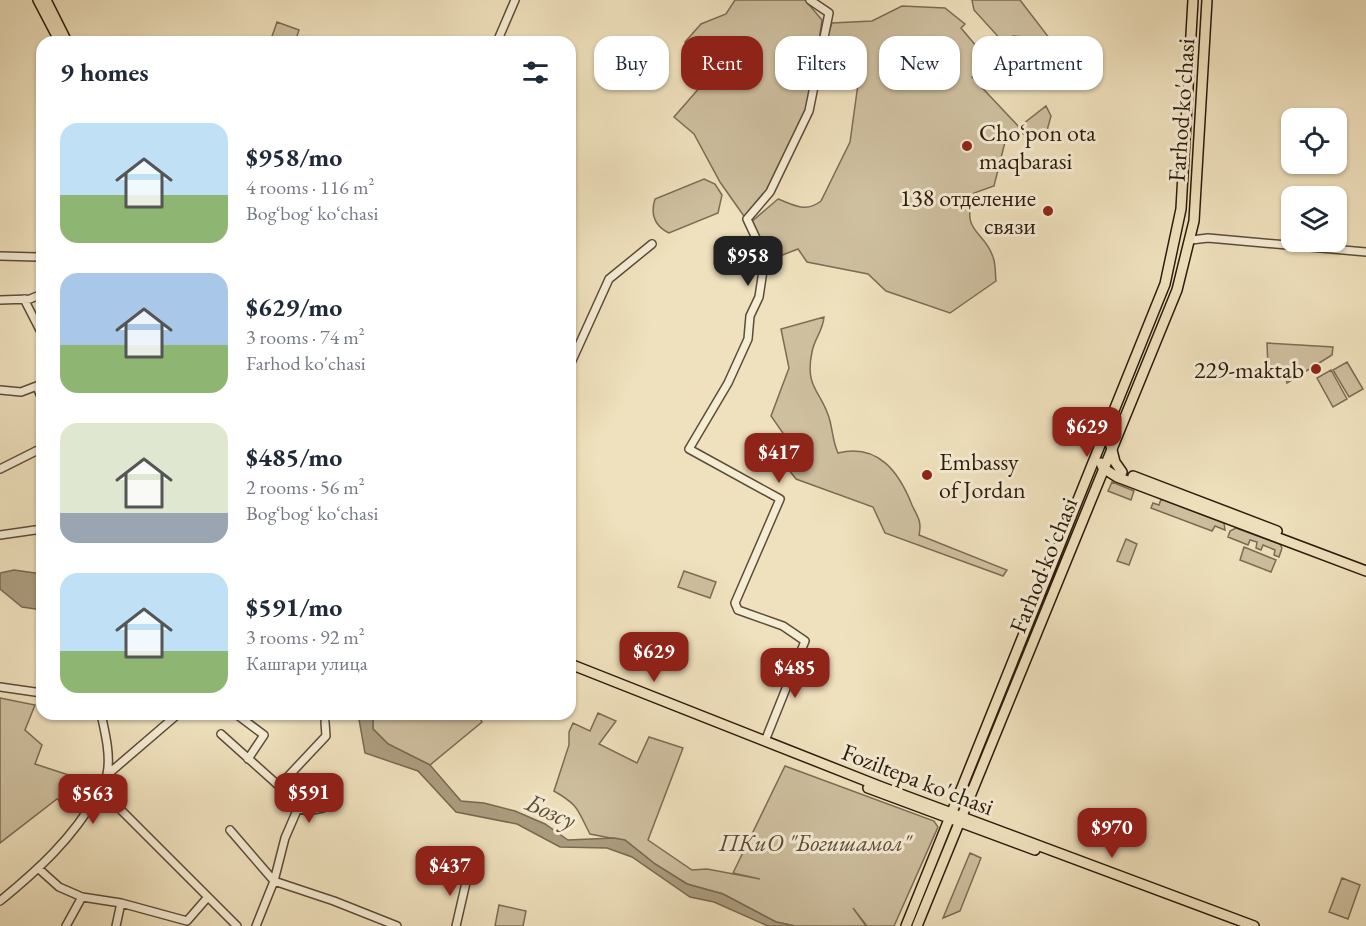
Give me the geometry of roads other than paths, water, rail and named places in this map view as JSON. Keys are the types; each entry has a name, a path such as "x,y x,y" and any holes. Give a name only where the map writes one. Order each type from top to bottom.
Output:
{"main road":[{"path":"38,0 57,36"},
{"path":"46,0 65,36"},
{"name":"Farhod ko'chasi","path":"916,920 950,815 1168,275 1180,220 1192,0"},
{"name":"Farhod ko'chasi","path":"906,926 916,920 960,819 1094,488 1170,309 1193,228 1207,0"},
{"path":"1186,119 1193,123 1201,120"},
{"path":"1185,142 1192,139 1199,143"},
{"path":"1100,442 1103,468"},
{"path":"1112,446 1120,475"},
{"path":"1103,468 1366,571"},
{"path":"1086,477 1103,468"},
{"path":"1094,488 1120,475 1366,565"},
{"name":"Foziltepa ko'chasi","path":"576,666 960,819 1241,926"},
{"name":"Foziltepa ko'chasi","path":"576,672 950,815"},
{"name":"Foziltepa ko'chasi","path":"960,819 1254,926"}],"street":[{"path":"500,36 515,0"},
{"path":"765,741 805,641 783,626 738,610 735,603 780,499 689,449 729,383 748,339 750,316 759,297 764,264 763,253 747,219 770,192 809,111 829,13 810,0"},
{"path":"1193,228 1208,238"},
{"path":"1191,240 1208,238 1366,252"},
{"path":"576,352 609,279 652,244"},
{"path":"0,256 36,256"},
{"path":"0,300 24,299 36,296"},
{"path":"24,299 36,322"},
{"path":"0,390 21,392 36,387"},
{"path":"0,469 36,451"},
{"path":"0,536 36,530"},
{"path":"0,687 36,692"},
{"path":"102,720 108,759 107,775"},
{"path":"0,902 39,869 78,826 107,775 170,720"},
{"path":"244,720 264,735 248,759"},
{"path":"279,786 326,736 325,722"},
{"path":"221,734 279,786 298,808 307,812 323,808"},
{"path":"100,789 237,926"},
{"path":"256,926 274,881 285,838 298,808"},
{"path":"230,830 274,881 334,901 397,926"},
{"path":"39,869 59,887 81,897 121,903 186,923 207,898"},
{"path":"456,926 468,874"},
{"path":"66,926 81,897"},
{"path":"116,926 121,903"}],"place":[{"name":"Choʻpon ota maqbarasi","path":"967,146"},
{"name":"138 отделение связи","path":"1048,211"},
{"name":"229-maktab","path":"1316,369"},
{"name":"Embassy of Jordan","path":"927,475"}],"water label":[{"name":"Бозсу","path":"551,811"}],"park label":[{"name":"ПКиО \"Богишамол\"","path":"815,842"}]}
